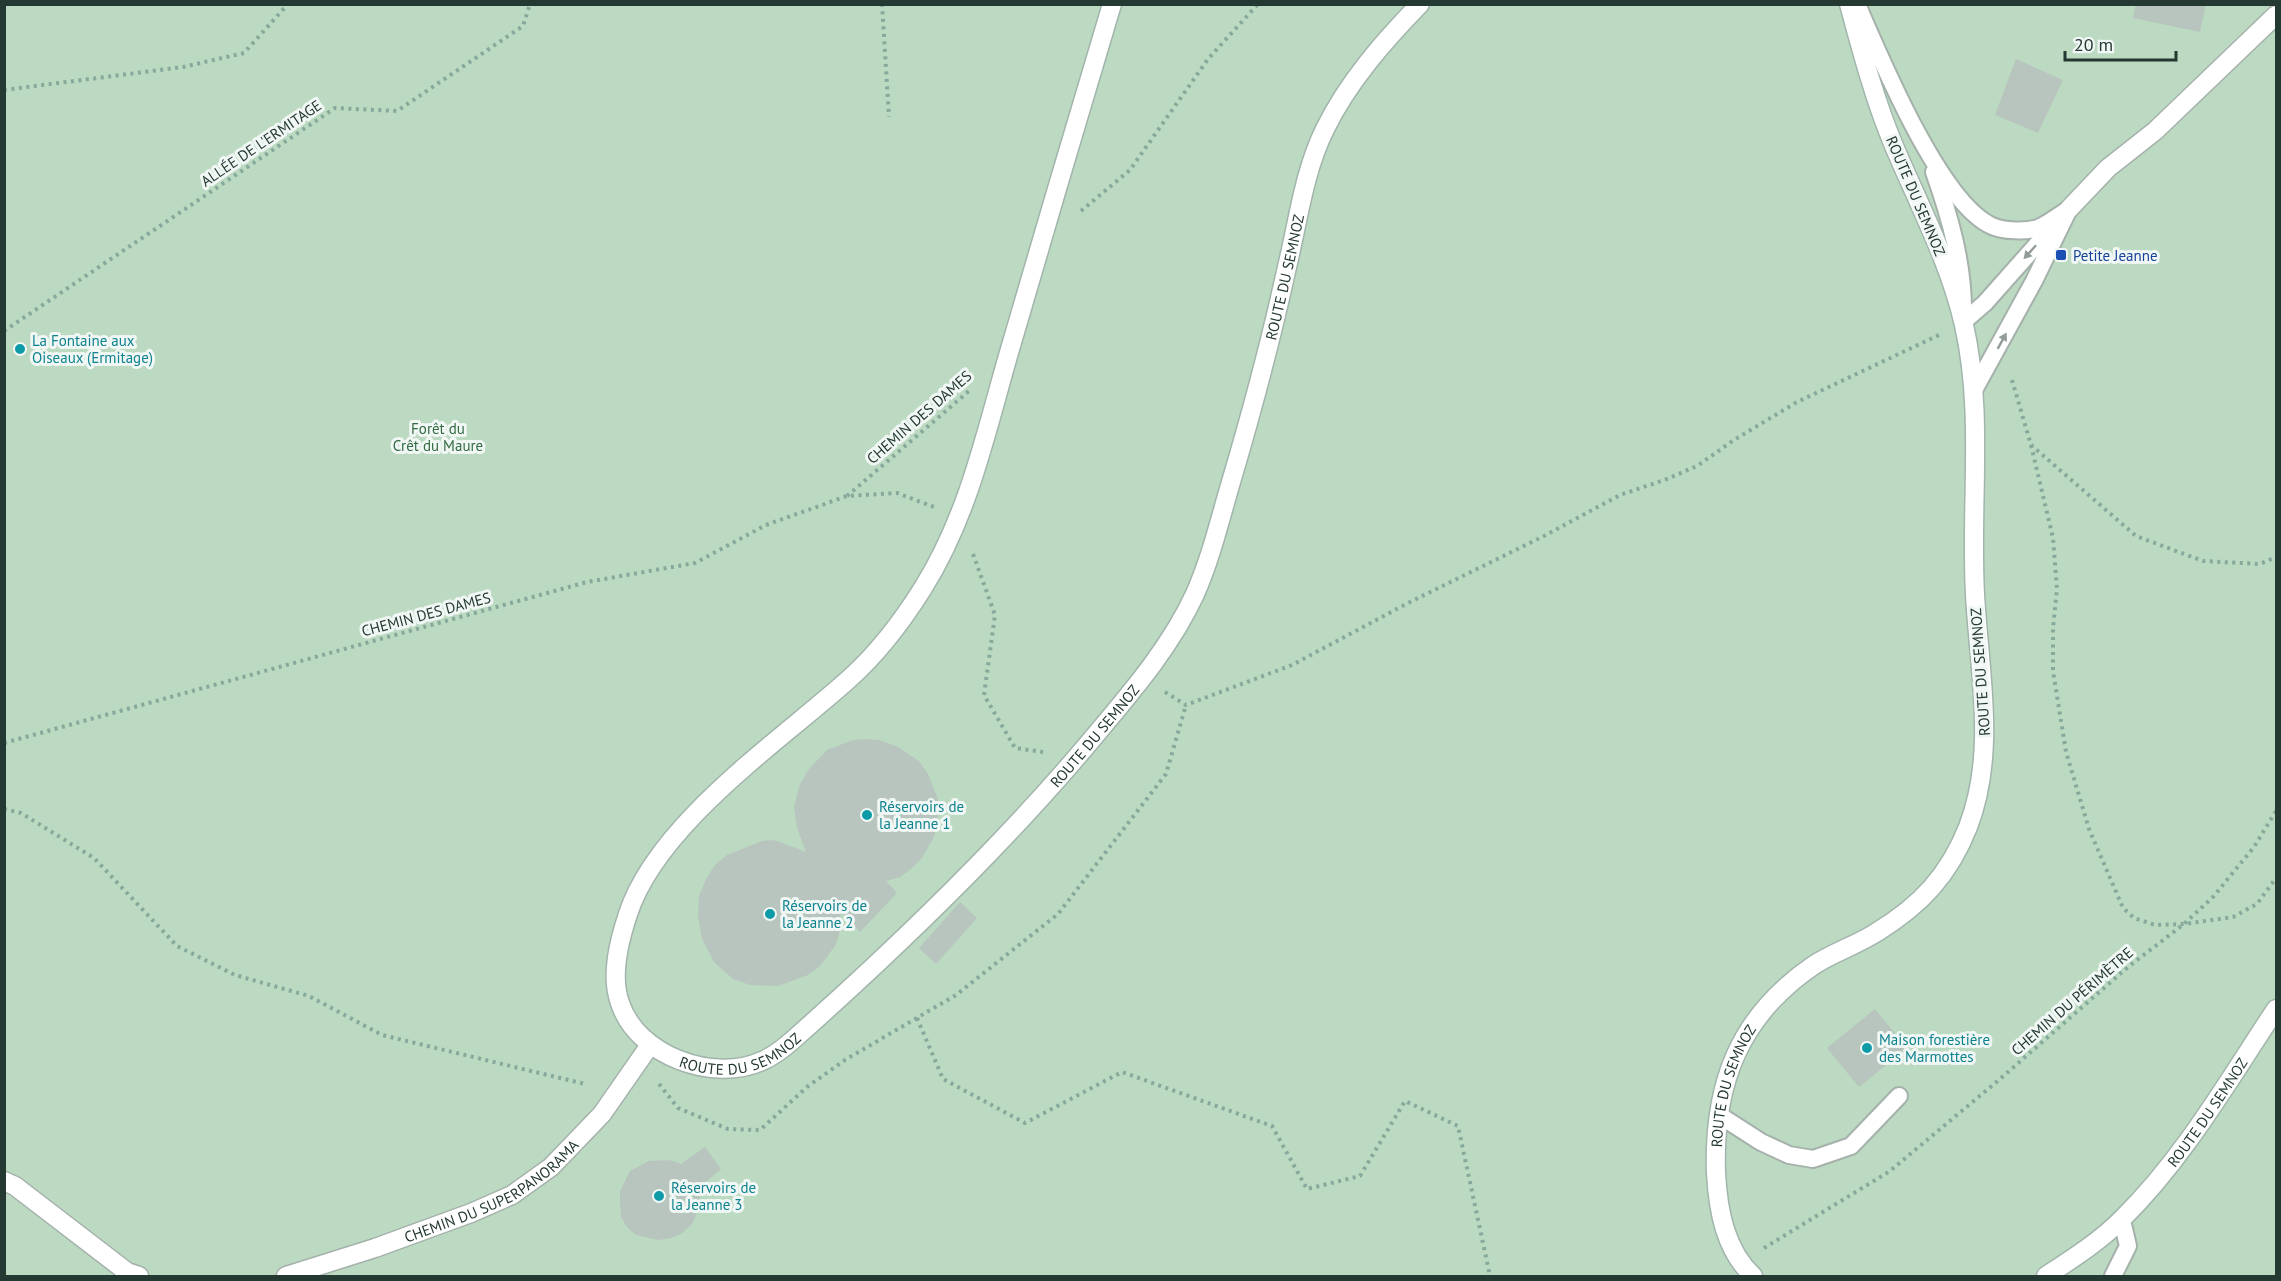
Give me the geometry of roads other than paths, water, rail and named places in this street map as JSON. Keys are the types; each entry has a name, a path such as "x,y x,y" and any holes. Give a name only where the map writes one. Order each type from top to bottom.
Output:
{"main road":[{"name":"ROUTE DU SEMNOZ","path":"1112,4 1008,356 979,464 947,547 922,591 895,629 863,665 718,793 673,837 645,875 629,909 619,948 616,979 619,1002 644,1052 698,1065 727,1068 758,1063 787,1046 920,922 1042,798 1143,678 1173,635 1195,593 1209,558 1266,361 1317,147 1327,124 1359,74 1420,4"},
{"name":"ROUTE DU SEMNOZ","path":"1753,1276 1739,1263 1728,1239 1717,1200 1716,1152 1719,1115 1739,1047 1751,1024 1772,998 1816,964 1877,933 1924,898 1953,859 1967,828 1978,796 1984,744 1972,531 1975,420 1972,367 1963,322 1937,242 1892,142 1849,4"},
{"path":"2069,208 2108,168 2155,131 2277,15"},
{"name":"ROUTE DU SEMNOZ","path":"2046,1276 2095,1244 2122,1220 2159,1180 2277,1009"},
{"name":"CHEMIN DU SUPERPANORAMA","path":"286,1276 375,1248 471,1213 512,1195 551,1167 602,1114 644,1052"},
{"path":"4,1181 80,1234 127,1272 139,1276"}],"lane":[{"path":"1857,4 1889,79 1924,146 1952,188 1975,214 1993,226 2018,230 2037,228 2069,208"},
{"path":"1924,146 1954,236 1963,285 1963,322"},
{"path":"1963,322 1985,303 2069,208"},
{"path":"1973,392 2034,281 2069,208"},
{"path":"1719,1115 1761,1142 1789,1155 1813,1159 1851,1146 1899,1096"},
{"path":"2114,1276 2128,1246 2122,1220"}],"place":[{"name":"Petite Jeanne","path":"2061,255"},
{"name":"La Fontaine aux Oiseaux (Ermitage)","path":"20,349"},
{"name":"Réservoirs de la Jeanne 1","path":"867,815"},
{"name":"Réservoirs de la Jeanne 2","path":"770,914"},
{"name":"Maison forestière des Marmottes","path":"1867,1048"},
{"name":"Réservoirs de la Jeanne 3","path":"659,1196"}],"park label":[{"name":"Forêt du Crêt du Maure","path":"438,436"}]}
